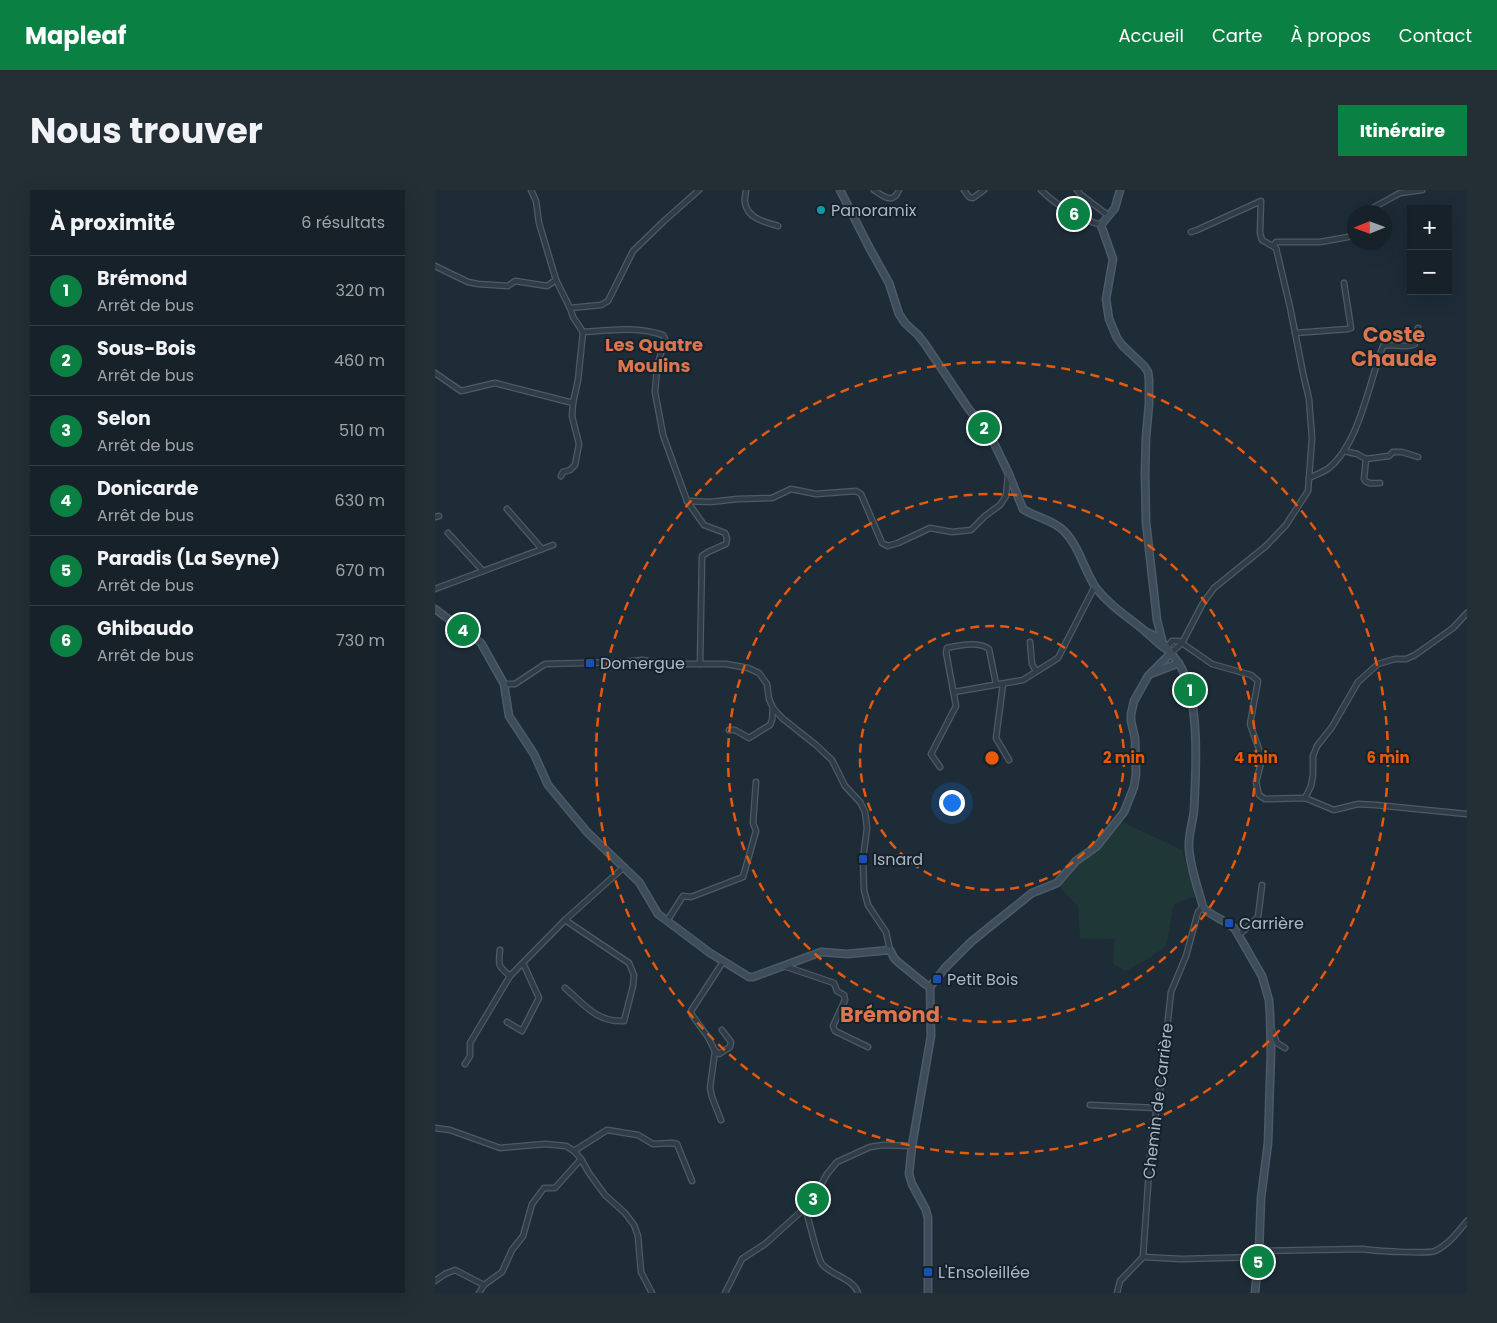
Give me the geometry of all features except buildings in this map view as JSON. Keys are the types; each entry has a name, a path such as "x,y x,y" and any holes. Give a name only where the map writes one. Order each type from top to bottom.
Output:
{"street":[{"path":"531,190 536,201 539,223 555,280 573,317 583,332 579,380 573,403 573,416 579,444 575,465 572,469 563,472 561,476"},
{"path":"570,308 601,305 608,301 633,251 699,190"},
{"path":"746,190 745,202 755,218 778,226"},
{"path":"840,190 889,283 899,314 925,344 988,434 1008,472 1023,509 1050,520 1067,534 1095,586 1115,608 1157,639 1179,663 1185,675 1190,690 1196,744 1194,809 1189,839 1192,866 1203,907 1208,912 1229,923 1239,935 1262,976 1269,1000 1271,1051 1268,1143 1261,1198 1259,1254 1255,1293"},
{"path":"874,190 889,198 893,198 899,190"},
{"path":"964,190 969,197 973,198 984,190"},
{"path":"1041,190 1052,201 1074,214 1101,225 1113,259 1107,299 1109,319 1122,345 1148,372 1150,396 1145,464 1145,500 1157,620 1157,639"},
{"path":"1077,190 1109,216"},
{"path":"1101,225 1115,208 1119,190"},
{"path":"1379,205 1400,194 1422,190"},
{"path":"928,1293 928,1218 926,1210 910,1179 911,1146 931,1036 930,987 945,968 977,938 1032,893 1057,883 1076,861 1097,846 1124,812 1134,787 1136,774 1135,738 1131,714 1134,701 1148,676 1168,650 1182,643 1203,603 1214,588 1266,546 1286,525 1308,491 1312,438 1309,399 1291,307 1276,248 1262,240 1260,233 1261,201 1191,232"},
{"path":"1273,246 1276,242 1320,242 1347,238"},
{"path":"435,266 468,282 478,284 508,286 515,282 547,286 555,280"},
{"path":"1295,333 1351,328 1344,283"},
{"path":"1309,478 1329,468 1349,445 1383,346 1393,344 1411,346 1415,344 1418,328"},
{"path":"583,332 623,329 650,330 663,335 665,339 657,367 655,392 663,435 687,501 705,524 725,533 727,538 726,544 703,556 700,664"},
{"path":"435,373 461,391 495,383 573,403"},
{"path":"1344,450 1366,459 1389,456 1393,452 1403,452 1418,457"},
{"path":"1366,459 1365,482 1380,483"},
{"path":"687,501 710,502 772,498 791,489 816,494 856,491 861,494 882,543 888,546 930,528 951,532 971,530 1000,505 1006,496 1008,472"},
{"path":"507,508 541,549"},
{"path":"448,533 483,571"},
{"path":"435,589 553,545"},
{"path":"954,692 1023,680 1058,658 1095,586"},
{"path":"435,609 479,640 504,684 509,716 533,754 548,785 587,832 639,882 658,914 667,921 723,962 749,977 821,952 847,954 890,950"},
{"path":"1305,798 1311,786 1313,756 1317,746 1332,727 1358,682 1378,664 1395,659 1406,659 1415,655 1453,628 1467,613"},
{"path":"1030,642 1032,664 1036,671"},
{"path":"1182,643 1212,664 1251,675 1258,681 1250,724 1260,752 1261,763 1256,782 1259,795 1265,799 1305,798 1334,810 1358,804 1467,814"},
{"path":"939,767 931,754 956,706 946,652 947,648 978,644 985,646 989,649 996,684"},
{"path":"504,684 515,684 548,664 642,660 667,664 735,665 759,673 767,684 769,699 773,708 782,718 832,760 845,786 860,802 865,812 867,828 863,859 864,890 868,905 888,938 890,950 898,962 930,987"},
{"path":"1148,676 1160,669 1179,663"},
{"path":"1003,684 996,738 1009,760"},
{"path":"729,730 735,730 749,738 770,725 773,708"},
{"path":"667,921 683,896 691,897 743,877 756,831 753,823 755,782"},
{"path":"465,1064 470,1056 470,1043 510,976 565,920 624,867"},
{"path":"1239,935 1258,917 1262,885"},
{"name":"Chemin de Carrière","path":"1143,1257 1151,1142 1161,1084 1171,992 1186,956 1198,912 1203,907"},
{"path":"565,920 629,963 634,975 624,1021 613,1021 598,1017 565,988"},
{"path":"500,950 500,968 510,976"},
{"path":"721,1120 710,1088 715,1051 708,1037 691,1015 691,1011 723,962"},
{"path":"507,1022 522,1031 539,998 523,963"},
{"path":"782,965 834,983 837,991 843,995 845,1000 833,1026 835,1031 868,1047"},
{"path":"1271,1027 1275,1040 1281,1047 1285,1048 1271,1051"},
{"path":"715,1051 719,1054 730,1047 731,1042 722,1030"},
{"path":"1090,1105 1157,1108"},
{"path":"435,1128 450,1130 500,1148 545,1144 566,1146 574,1151 581,1158 605,1195 625,1213 634,1225 638,1236 641,1272 652,1293"},
{"path":"574,1151 607,1130 638,1135 653,1144 677,1144 692,1181"},
{"path":"725,1293 743,1259 765,1244 805,1208 837,1162 870,1147 883,1145 911,1146"},
{"path":"479,1293 484,1285 502,1272 512,1250 523,1236 532,1204 544,1188 555,1188 581,1158"},
{"path":"805,1208 822,1264 857,1288 858,1293"},
{"path":"1117,1293 1120,1281 1143,1257 1181,1259 1363,1249 1374,1252 1434,1251 1453,1237 1467,1221"},
{"path":"435,1281 455,1270 484,1285"}],"green space":[{"path":"1120,821 1182,850 1196,896 1174,904 1166,946 1126,971 1113,964 1115,939 1080,938 1078,906 1066,894 1059,883"}],"place":[{"name":"Panoramix","path":"821,210"},
{"name":"Ghibaudo","path":"1074,214"},
{"name":"Sous-Bois","path":"984,428"},
{"name":"Donicarde","path":"463,630"},
{"name":"Domergue","path":"590,663"},
{"name":"Brémond","path":"1190,690"},
{"name":"Isnard","path":"863,859"},
{"name":"Carrière","path":"1229,923"},
{"name":"Petit Bois","path":"937,979"},
{"name":"Selon","path":"813,1199"},
{"name":"Paradis (La Seyne)","path":"1258,1262"},
{"name":"L'Ensoleillée","path":"928,1272"}],"district":[{"name":"Coste Chaude","path":"1394,346"},
{"name":"Les Quatre Moulins","path":"654,354"},
{"name":"Brémond","path":"890,1014"}]}
